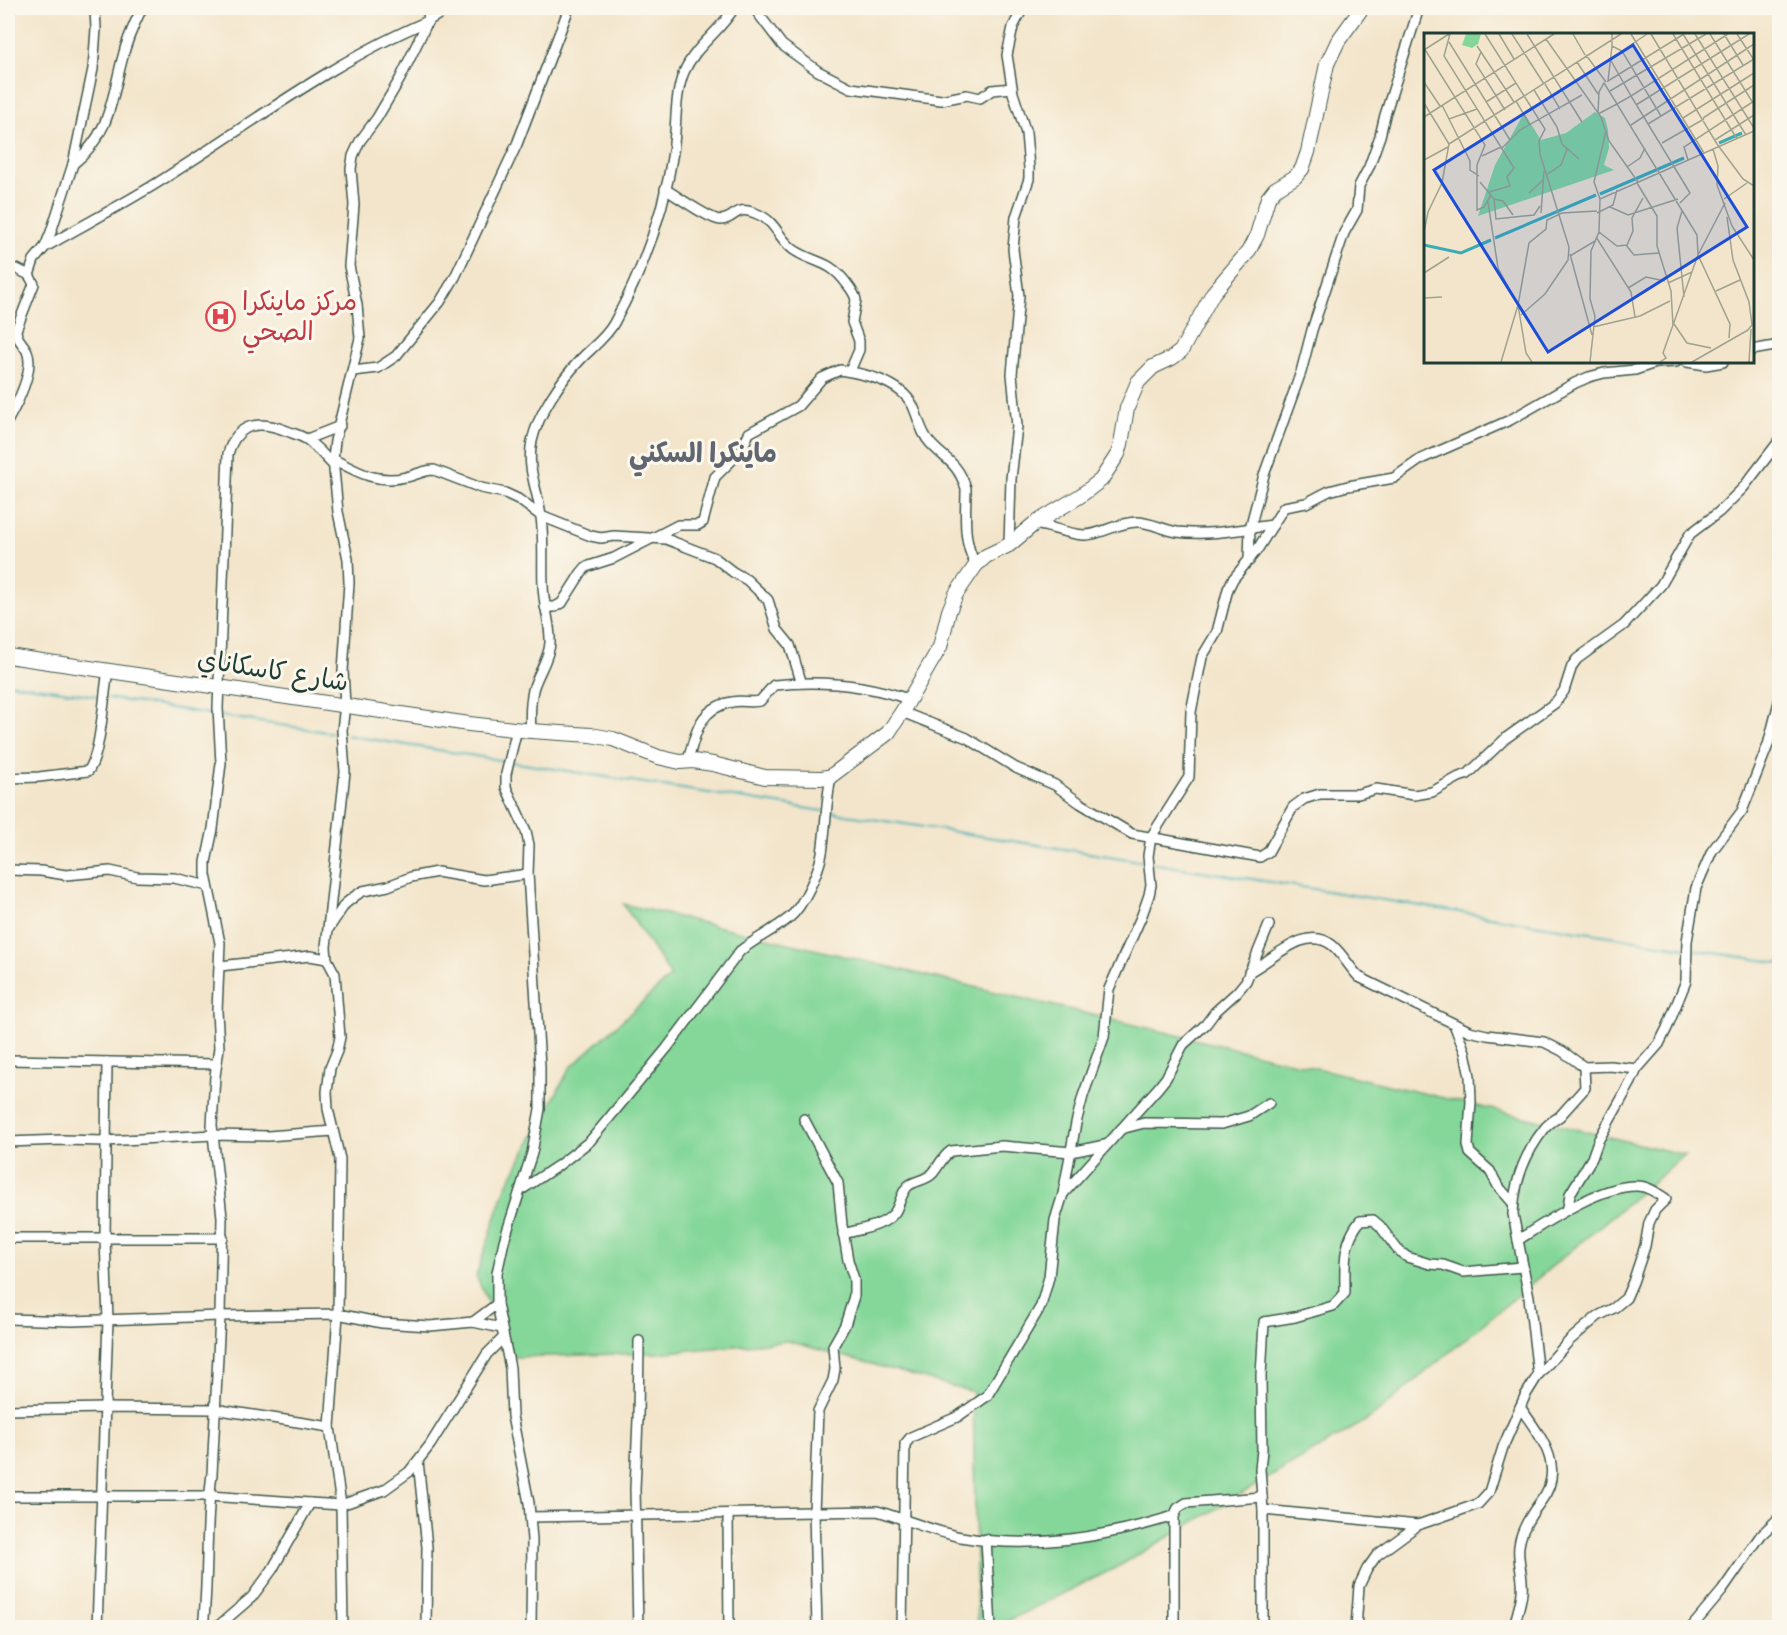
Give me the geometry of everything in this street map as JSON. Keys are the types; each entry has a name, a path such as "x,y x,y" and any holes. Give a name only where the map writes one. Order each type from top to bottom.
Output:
{"street":[{"path":"45,247 73,164 93,69 95,8"},
{"path":"73,164 85,154 107,120 122,60 142,8"},
{"path":"343,1628 340,1504 330,1427 338,1314 340,1159 328,1109 327,1079 340,1037 336,974 327,959 326,947 345,772 342,730 345,705 343,670 348,559 338,512 332,462 360,338 357,305 349,266 354,205 351,169 353,156 400,79 428,21 429,8"},
{"path":"29,274 34,260 45,247 163,180 318,77 449,8"},
{"path":"353,371 378,368 396,356 440,302 455,277 517,144 569,8"},
{"path":"531,1628 530,1517 524,1473 512,1416 510,1368 496,1304 497,1273 504,1240 532,1153 540,1109 540,1066 528,874 529,845 526,831 506,788 506,774 530,714 534,690 548,654 550,642 543,585 541,516 530,472 529,457 539,418 579,361 613,324 652,243 673,153 684,73 694,52 712,36 734,8"},
{"path":"754,8 782,45 818,70 851,88 941,100 967,95 980,98 992,90 1012,88"},
{"path":"1009,545 1010,490 1017,426 1012,374 1018,296 1013,249 1016,217 1029,179 1029,168 1026,133 1015,104 1007,49 1013,27 1023,8"},
{"path":"521,1190 560,1165 590,1141 667,1048 740,951 790,918 800,905 822,855 831,776 888,733 940,646 956,594 976,565 986,556 1009,545 1034,524 1080,496 1101,480 1118,454 1127,408 1138,382 1153,367 1172,358 1180,351 1213,293 1248,252 1257,235 1268,198 1275,189 1295,177 1302,168 1308,152 1326,64 1338,41 1362,8"},
{"path":"1249,561 1248,539 1264,475 1298,382 1312,330 1342,239 1357,210 1359,186 1370,167 1419,8"},
{"path":"665,189 708,217 718,220 745,210 767,218 794,249 838,272 856,296 852,322 860,350 850,371"},
{"path":"8,269 17,269 29,274 34,284 16,330 20,342 28,353 28,367 21,395 8,420"},
{"path":"1754,350 1779,345"},
{"path":"902,1628 907,1440 966,1412 993,1389 1041,1305 1048,1277 1054,1220 1063,1194 1083,1096 1104,1037 1108,989 1149,895 1151,885 1148,856 1151,837 1189,777 1191,712 1202,657 1217,632 1228,589 1233,579 1249,561 1284,507 1306,503 1329,491 1394,478 1421,459 1510,420 1575,383 1604,373 1635,370 1655,363"},
{"path":"1693,363 1706,365 1717,363"},
{"path":"545,607 555,607 562,603 586,567 614,558 678,525 698,525 703,522 715,477 741,451 749,433 798,406 822,378 840,370 886,383 902,392 912,405 922,431 931,444 949,458 957,469 966,488 967,542 970,555 976,565"},
{"path":"203,1628 207,1596 209,1496 212,1474 223,1238 213,1135 216,1064 219,1048 217,1011 220,944 208,886 206,862 213,829 221,763 218,708 228,454 231,443 239,432 253,425 274,426 307,439 332,462 366,477 392,479 434,470 481,488 505,493 518,499 541,516 601,538 656,537 715,558 754,586 768,600 777,629 790,645 801,681"},
{"path":"307,439 340,426"},
{"path":"688,761 698,725 706,715 731,702 760,701 774,685 801,681 852,685 905,705 967,738 1016,768 1055,785 1132,834 1260,857 1268,852 1293,807 1304,799 1320,794 1358,794 1376,789 1414,795 1432,792 1468,774 1506,738 1555,703 1564,691 1577,658 1624,625 1661,585 1690,534 1719,512 1743,488 1779,440"},
{"path":"1034,524 1083,535 1092,534 1113,525 1138,522 1178,532 1224,533 1273,525"},
{"name":"شارع كاسكاناي","path":"8,656 524,730 602,737 613,739 658,757 680,762 713,764 765,777 821,778 831,776"},
{"path":"8,778 88,771 92,766 96,746 108,670"},
{"path":"1568,1208 1570,1194 1592,1158 1598,1141 1637,1069 1659,1044 1667,1028 1686,981 1687,941 1696,888 1712,851 1745,804 1768,745 1779,698"},
{"path":"8,870 66,875 110,871 137,877 174,878 208,886"},
{"path":"327,930 345,904 355,896 411,877 437,872 484,880 528,874"},
{"path":"1063,1194 1166,1078 1183,1045 1206,1024 1220,1006 1242,987 1269,925"},
{"path":"1249,972 1262,966 1292,944 1308,938 1320,939 1330,943 1338,950 1348,967 1359,977 1455,1024 1487,1035 1544,1042 1562,1051 1584,1067 1610,1066 1637,1069"},
{"path":"310,956 326,947"},
{"path":"220,966 310,956 327,959"},
{"path":"1455,1024 1465,1052 1470,1076 1468,1145 1470,1153 1490,1171 1498,1186 1513,1203"},
{"path":"8,1060 216,1064"},
{"path":"97,1628 108,1320 105,1239 106,1062"},
{"path":"1538,1375 1529,1297 1522,1267 1513,1203 1522,1165 1534,1143 1547,1125 1561,1115 1585,1088 1584,1067"},
{"path":"1120,1129 1144,1123 1222,1124 1249,1116 1269,1102"},
{"path":"804,1119 838,1183 843,1234 854,1279 854,1296 845,1325 833,1346 835,1369 833,1380 818,1411 814,1512 817,1628"},
{"path":"8,1142 105,1141 213,1135 268,1136 333,1131"},
{"path":"843,1234 879,1224 888,1219 894,1214 907,1187 933,1173 945,1155 951,1151 1002,1146 1071,1152 1105,1145"},
{"path":"1356,1628 1359,1586 1366,1569 1377,1555 1418,1525 1478,1504 1489,1492 1503,1447 1520,1407 1538,1375 1570,1340 1626,1298 1645,1246 1654,1210 1666,1199 1653,1190 1637,1186 1616,1189 1568,1208 1518,1240"},
{"path":"1263,1628 1260,1417 1264,1322 1295,1317 1333,1306 1345,1293 1345,1255 1351,1233 1359,1221 1373,1220 1397,1249 1407,1257 1430,1264 1443,1265 1463,1272 1522,1267"},
{"path":"8,1238 223,1238"},
{"path":"472,1322 496,1304"},
{"path":"8,1319 108,1320 338,1314 382,1323 429,1326 472,1322 502,1333"},
{"path":"8,1496 209,1496 340,1504 384,1490 409,1472 418,1461 502,1333"},
{"path":"638,1628 635,1489 639,1341"},
{"path":"1514,1628 1522,1593 1518,1548 1530,1515 1545,1496 1550,1484 1551,1466 1548,1448 1520,1407"},
{"path":"8,1410 214,1409 330,1427"},
{"path":"418,1461 427,1547 426,1628"},
{"path":"1174,1628 1174,1516 1178,1508 1186,1503 1262,1497"},
{"path":"216,1628 252,1597 272,1570 310,1503"},
{"path":"1263,1510 1418,1525"},
{"path":"530,1517 877,1511 932,1530 962,1537 1009,1541 1072,1540 1107,1534 1174,1516"},
{"path":"728,1514 729,1628"},
{"path":"1691,1628 1722,1591 1761,1535 1779,1517"},
{"path":"986,1539 991,1628"}],"green space":[{"path":"623,904 1685,1155 1372,1417 1119,1566 995,1627 977,1627 973,1392 788,1341 657,1353 513,1357 476,1276 506,1187 570,1068 671,976"}],"waterway":[{"path":"8,683 103,697"},
{"path":"108,698 215,715"},
{"path":"221,716 340,734"},
{"path":"345,735 506,761"},
{"path":"511,762 823,811"},
{"path":"828,812 1146,862"},
{"path":"1151,863 1685,948"},
{"path":"1690,949 1780,963"}],"place":[{"name":"مركز ماينكرا الصحي","path":"221,316"}],"district":[{"name":"ماينكرا السكني","path":"703,453"}]}
